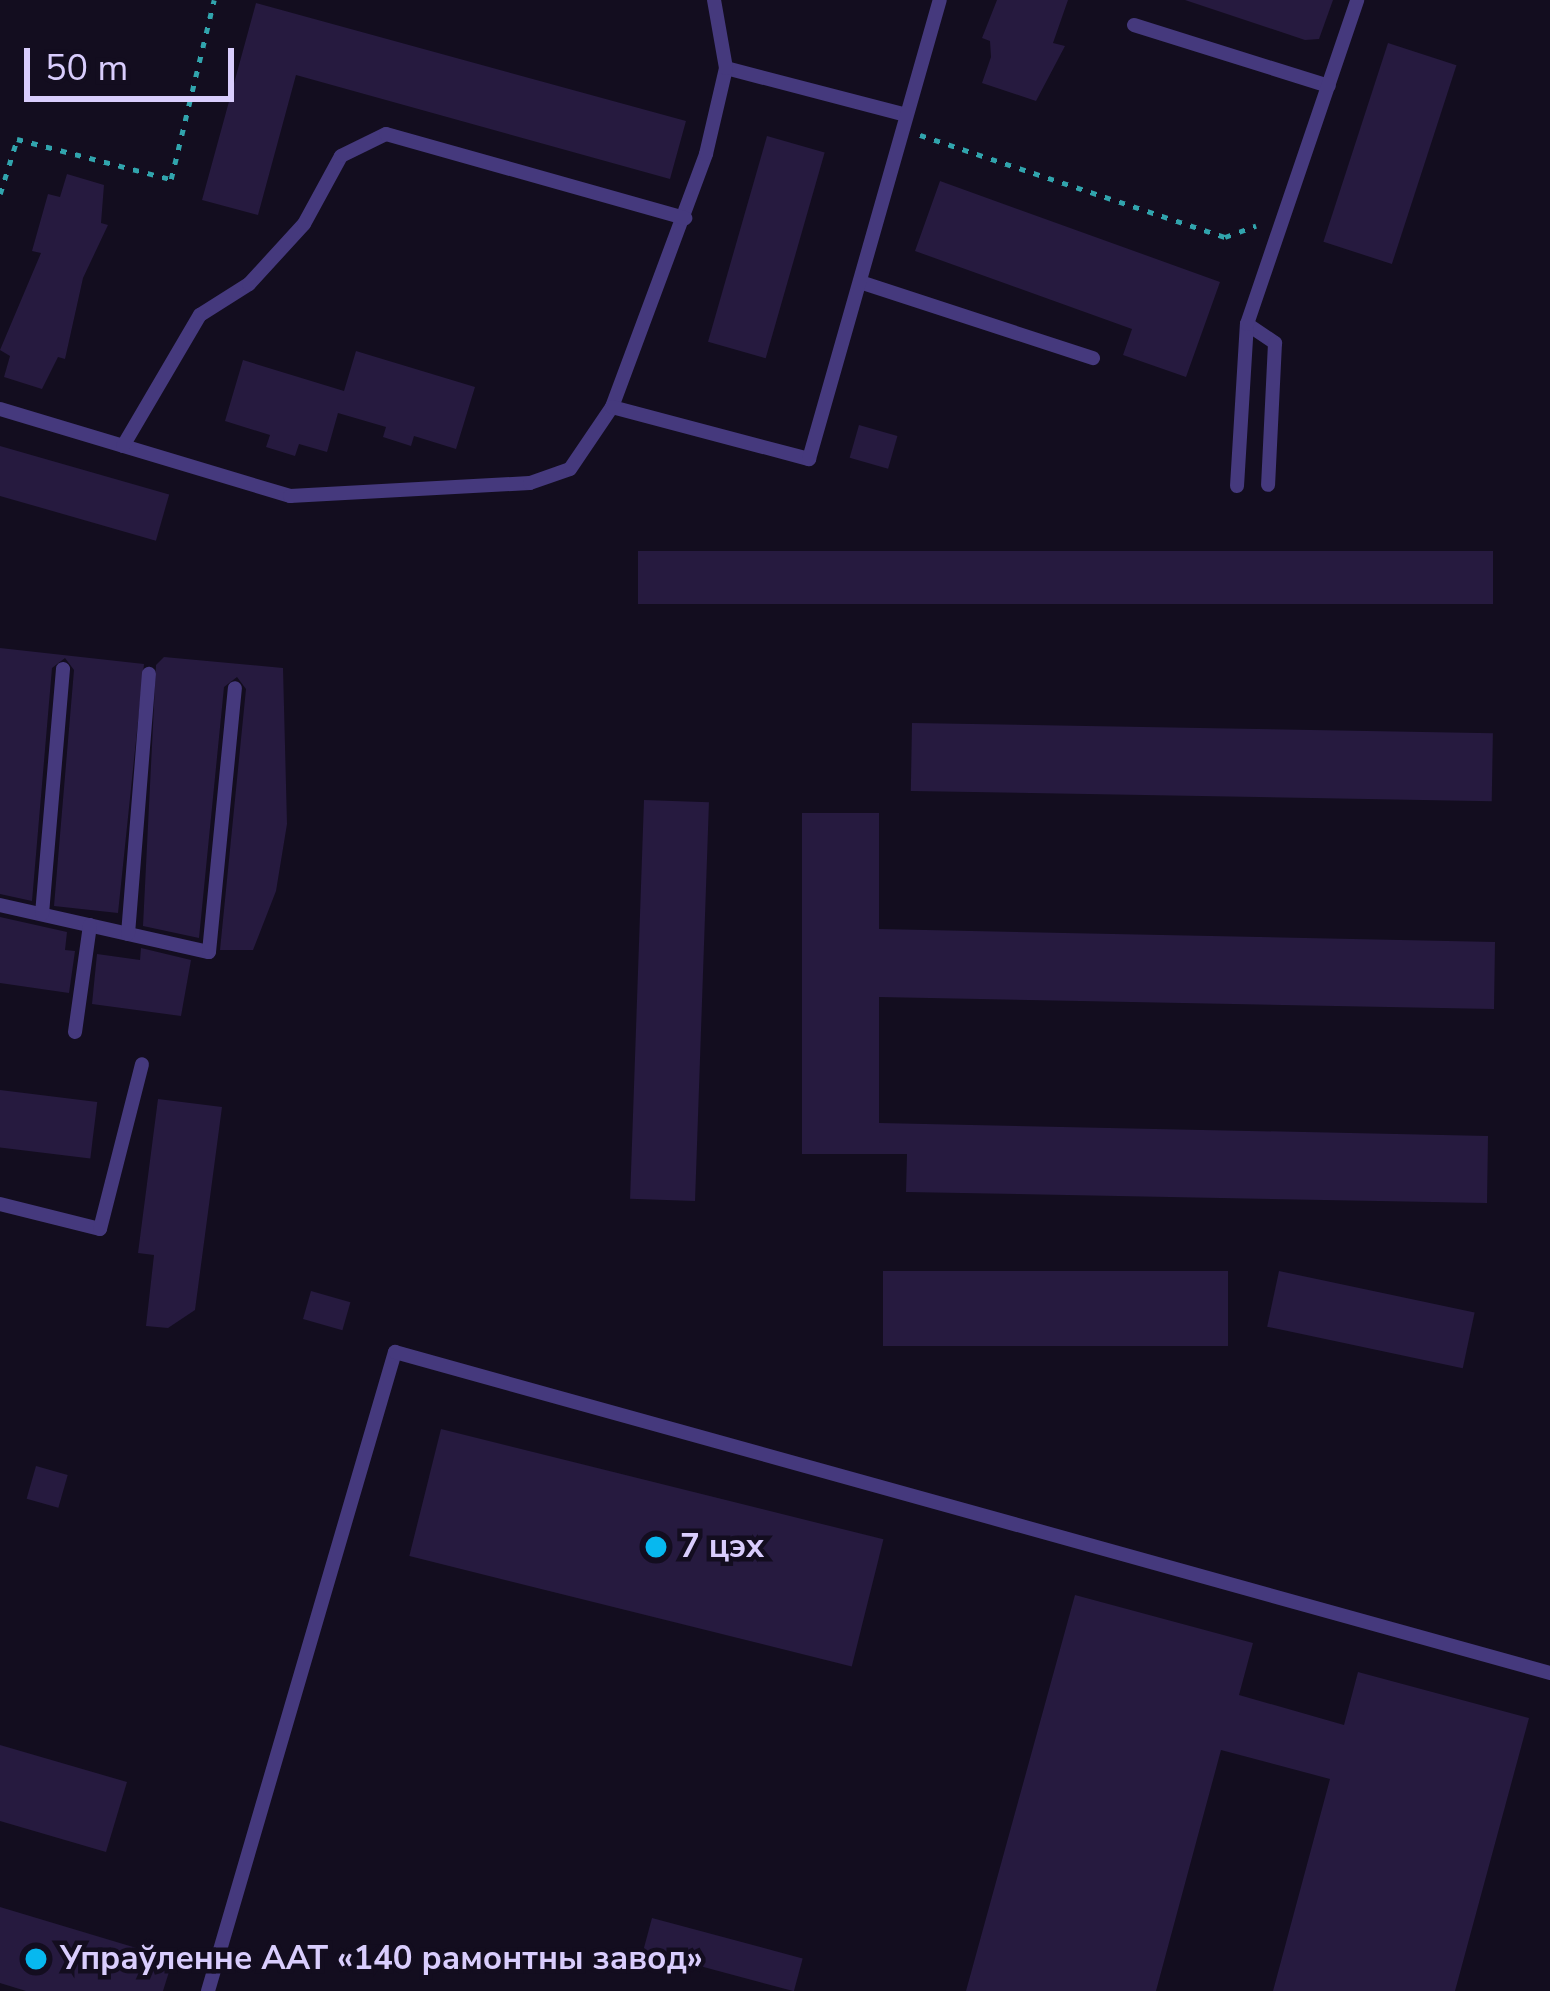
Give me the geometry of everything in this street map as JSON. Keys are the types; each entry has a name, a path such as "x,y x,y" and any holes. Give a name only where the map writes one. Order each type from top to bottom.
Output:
{"lane":[{"path":"0,409 290,496 530,483 570,469 612,407 685,218 726,68 714,0"},
{"path":"612,407 808,459 863,283 898,131 940,0"},
{"path":"1237,486 1247,324 1358,0"},
{"path":"1134,25 1329,86"},
{"path":"726,68 903,114"},
{"path":"123,446 200,315 249,284 304,224 340,156 386,134 685,218"},
{"path":"863,283 1093,358"},
{"path":"1247,324 1275,344 1268,485"},
{"path":"42,914 63,669"},
{"path":"128,934 149,674"},
{"path":"0,905 209,952 235,688"},
{"path":"75,1032 89,925"},
{"path":"0,1204 100,1229 142,1064"},
{"path":"208,1991 395,1352 1550,1673"}],"path":[{"path":"0,194 17,140 171,179 214,0"},
{"path":"898,131 1225,237 1284,216"}],"building":[{"path":"997,0 1068,0 1053,43 1065,46 1036,101 982,83 991,57 990,41 982,38"},
{"path":"1185,0 1333,0 1319,39 1305,40"},
{"path":"256,3 686,121 670,179 296,75 258,215 202,200"},
{"path":"1388,43 1456,65 1392,264 1323,242"},
{"path":"767,136 825,153 766,358 708,342"},
{"path":"67,174 104,185 101,223 108,225 83,278 65,359 58,357 42,389 4,377 10,356 0,350 41,253 32,251 48,194 60,197"},
{"path":"940,181 1220,282 1186,377 1123,355 1132,329 915,251"},
{"path":"356,351 475,387 456,449 414,436 411,446 383,437 386,427 338,413 327,452 299,444 295,456 266,447 270,435 225,421 243,360 344,391"},
{"path":"859,425 897,436 888,469 850,458"},
{"path":"0,446 169,495 156,541 0,496"},
{"path":"638,551 1493,551 1493,604 638,604"},
{"path":"0,648 144,664 118,913 54,906 74,670 65,658 52,668 32,901 0,894"},
{"path":"164,657 283,668 287,824 276,891 253,950 220,950 246,689 237,677 224,687 199,938 143,926 156,665"},
{"path":"912,723 1493,733 1492,801 911,791"},
{"path":"644,800 709,802 695,1201 630,1199"},
{"path":"802,813 879,813 879,929 1495,942 1494,1009 879,997 879,1123 1488,1136 1487,1203 906,1192 907,1154 802,1154"},
{"path":"0,917 67,932 65,950 75,951 69,993 0,983"},
{"path":"141,948 191,960 181,1016 92,1004 97,954 140,960"},
{"path":"0,1090 97,1102 90,1159 0,1147"},
{"path":"158,1099 222,1107 195,1310 168,1328 146,1326 154,1255 138,1253"},
{"path":"883,1271 1228,1271 1228,1346 883,1346"},
{"path":"1279,1271 1475,1313 1463,1368 1267,1327"},
{"path":"311,1291 350,1302 342,1330 303,1319"},
{"path":"441,1429 883,1539 852,1666 409,1556"},
{"path":"36,1466 68,1475 58,1508 27,1499"},
{"path":"1075,1595 1253,1643 1239,1695 1344,1725 1358,1672 1529,1718 1455,1991 1273,1991 1330,1779 1221,1750 1156,1991 966,1991"},
{"path":"0,1745 127,1782 106,1852 0,1821"},
{"path":"0,1907 173,1959 163,1991 26,1991 0,1983"},
{"path":"652,1918 803,1958 793,1991 643,1951"}],"place":[{"name":"7 цэх","path":"656,1547"},
{"name":"Упраўленне ААТ «140 рамонтны завод»","path":"36,1959"}]}
